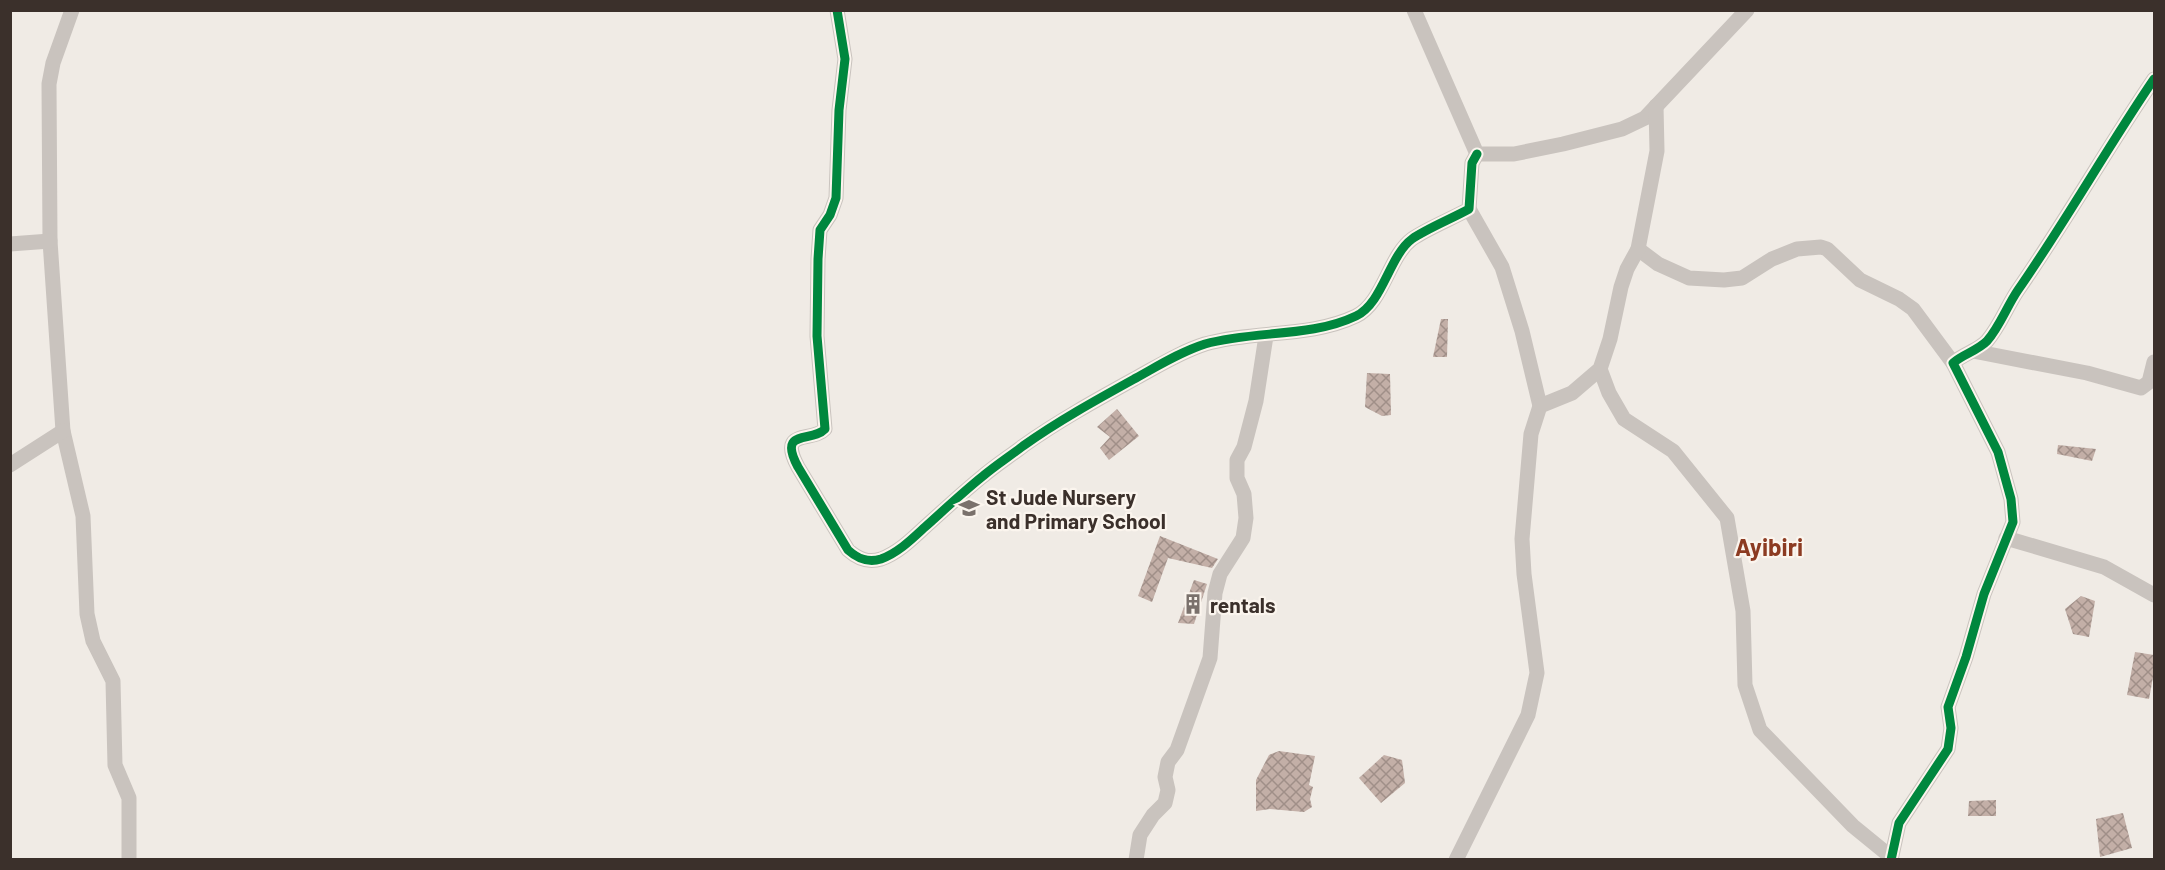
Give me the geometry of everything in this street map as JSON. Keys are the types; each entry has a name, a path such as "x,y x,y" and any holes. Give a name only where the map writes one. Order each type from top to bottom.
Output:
{"street":[{"path":"72,10 50,78 50,241 63,431 83,516 87,614 93,640 113,681 115,765 129,798 129,860"},
{"path":"837,10 845,59 838,121 836,198 830,215 820,230 818,259 818,336 825,429 796,440 791,449 792,456 848,550 856,557 866,561 892,554 983,476 1033,439 1115,389 1180,354 1206,344 1232,339 1266,336 1337,324 1360,314 1374,299 1411,240 1468,209"},
{"path":"1414,10 1477,154"},
{"path":"1477,154 1514,154 1563,144 1612,132 1645,118 1747,10"},
{"path":"1953,363 1986,341 1995,330 2007,305 2045,250 2154,79"},
{"path":"1540,406 1572,393 1600,369 1610,339 1621,287 1627,269 1638,249 1657,151 1656,106"},
{"path":"1456,860 1528,716 1537,673 1524,574 1522,539 1532,434 1540,406 1522,331 1502,267 1468,209 1472,163 1477,154"},
{"path":"10,244 50,241"},
{"path":"1600,369 1609,393 1624,419 1673,451 1726,518 1743,611 1745,685 1760,730 1853,826 1891,858 1899,823 1948,749 1951,728 1948,707 1966,657 1984,594 2013,522 2011,499 1998,452 1953,363 1913,309 1899,299 1860,280 1827,249 1821,247 1797,249 1772,259 1742,278 1724,280 1689,278 1658,264 1638,249"},
{"path":"1136,860 1140,835 1153,815 1166,803 1168,762 1177,750 1210,658 1215,593 1220,574 1243,538 1246,518 1244,494 1237,478 1237,460 1244,447 1256,401 1266,336"},
{"path":"1973,351 2087,373 2141,388 2149,382 2154,362"},
{"path":"10,465 63,431"},
{"path":"2006,538 2104,567 2154,595"}],"building":[{"path":"1441,319 1448,319 1447,357 1433,357"},
{"path":"1367,373 1390,374 1391,415 1382,416 1365,407"},
{"path":"1117,409 1139,436 1109,460 1100,448 1110,437 1097,427"},
{"path":"2058,445 2096,449 2092,461 2057,454"},
{"path":"1160,536 1218,559 1212,568 1168,558 1152,602 1138,596"},
{"name":"rentals","path":"1194,580 1207,584 1194,624 1178,623"},
{"path":"2081,596 2095,601 2089,637 2073,634 2065,609"},
{"path":"2135,652 2154,655 2154,672 2149,699 2127,695"},
{"path":"1279,751 1315,756 1309,785 1313,787 1310,799 1312,807 1304,812 1270,809 1256,811 1256,780 1269,755"},
{"path":"1384,755 1402,760 1405,783 1381,803 1359,778"},
{"path":"1996,800 1996,816 1968,816 1969,801"},
{"path":"2123,813 2132,848 2100,857 2096,819"}],"cycle path":[{"path":"837,10 845,59 839,110 836,198 830,215 820,230 818,259 817,336 825,429 799,439 792,447 798,467 848,550 863,559 872,561 893,553 910,541 993,468 1023,446 1078,410 1178,355 1205,344 1320,328 1356,316 1373,301 1397,256 1412,239 1469,209 1472,163 1477,154"},
{"path":"1891,860 1899,823 1948,749 1951,728 1948,707 1966,657 1984,594 2013,522 2011,499 1998,452 1953,363 1983,344 1992,335 2014,296 2154,79"}],"place":[{"name":"St Jude Nursery and Primary School","path":"969,508"},
{"name":"rentals","path":"1193,604"}],"district":[{"name":"Ayibiri","path":"1769,546"}]}
